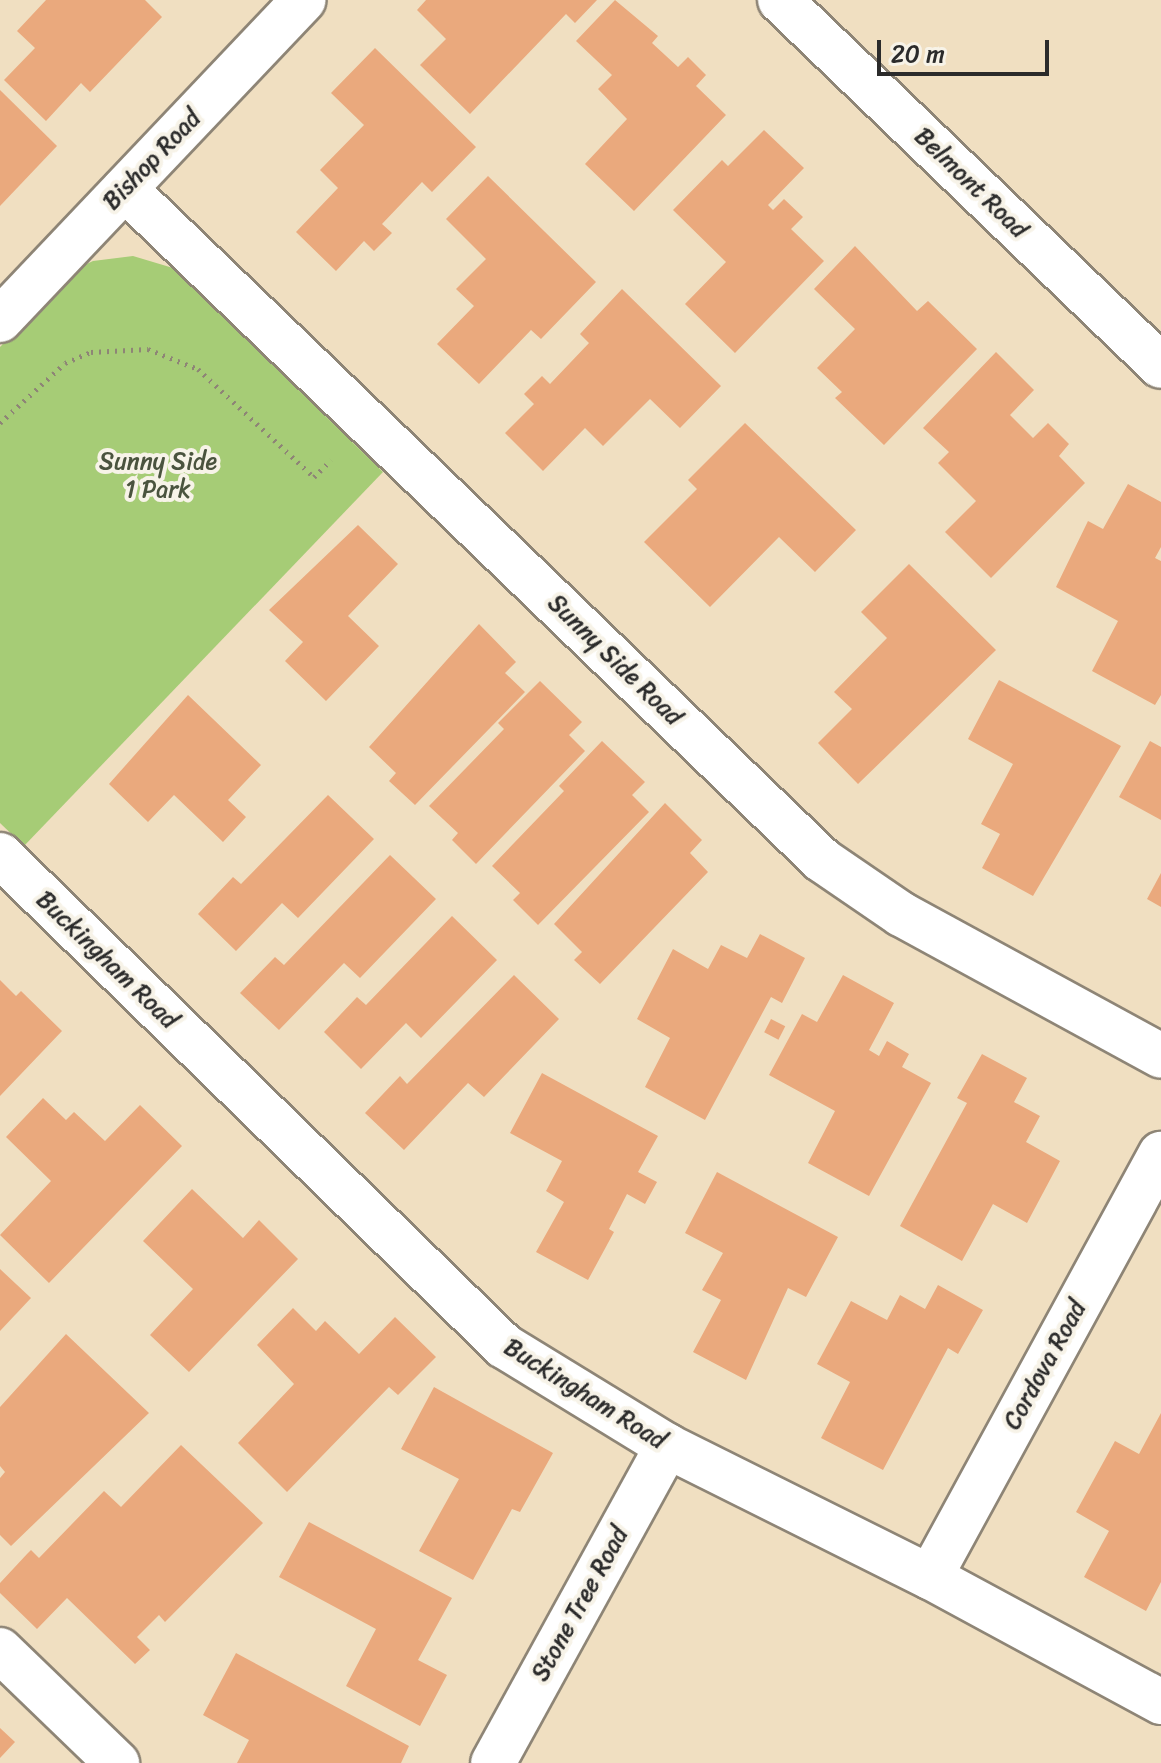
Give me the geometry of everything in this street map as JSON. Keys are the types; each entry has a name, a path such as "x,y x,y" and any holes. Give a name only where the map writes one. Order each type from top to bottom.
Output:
{"street":[{"name":"Bishop Road","path":"0,320 304,0"},
{"name":"Belmont Road","path":"780,0 1161,366"},
{"name":"Sunny Side Road","path":"125,189 848,881 1161,1056"},
{"name":"Buckingham Road","path":"0,855 504,1346 667,1446 930,1577 1161,1702"},
{"name":"Cordova Road","path":"930,1577 1161,1154"},
{"name":"Stone Tree Road","path":"493,1763 667,1446"},
{"path":"0,1650 117,1763"}],"path":[{"path":"0,423 65,363 120,348 161,353 198,369 314,477 368,423"}],"green space":[{"name":"Sunny Side 1 Park","path":"133,256 173,268 383,472 24,846 0,823 0,347 74,270 93,261"}],"building":[{"path":"46,0 145,0 162,17 90,92 81,83 46,121 4,80 35,48 17,31"},
{"path":"426,0 597,0 575,23 566,14 470,114 420,65 446,39 417,10"},
{"path":"615,0 658,36 652,43 678,67 688,57 706,75 696,86 726,115 634,211 585,164 627,119 598,89 612,75 576,41"},
{"path":"375,48 476,147 432,192 422,182 382,224 392,233 374,251 364,241 336,271 296,232 338,188 320,170 364,125 331,93"},
{"path":"0,90 57,146 0,206"},
{"path":"764,130 804,168 768,205 773,210 784,199 803,217 791,229 824,261 735,353 685,304 726,262 673,210 722,160 728,166"},
{"path":"488,176 596,282 541,339 531,330 479,384 437,344 474,306 456,289 486,259 446,219"},
{"path":"855,246 917,311 928,301 977,349 884,445 835,398 842,392 817,368 855,329 814,289"},
{"path":"622,289 721,386 680,428 650,399 603,446 585,428 543,471 505,433 534,404 524,394 542,376 550,384 589,343 580,334"},
{"path":"996,352 1034,390 1010,415 1033,438 1048,423 1069,444 1059,456 1085,483 991,578 945,532 976,501 938,463 949,452 923,428"},
{"path":"745,423 856,530 815,572 779,537 710,607 644,542 697,489 688,480"},
{"path":"1128,484 1161,502 1161,547 1155,558 1161,561 1161,695 1155,705 1092,671 1118,621 1056,587 1088,521 1103,529"},
{"path":"358,525 398,564 348,616 379,646 326,701 285,661 303,642 269,610"},
{"path":"909,564 996,650 858,784 818,743 852,709 834,692 887,638 861,612"},
{"path":"479,624 516,662 505,673 525,692 415,805 389,781 396,773 369,747"},
{"path":"999,680 1121,746 1033,896 982,868 1000,834 981,824 1013,764 968,739"},
{"path":"540,681 582,722 569,735 585,751 476,864 452,840 458,833 429,806 504,729 498,723"},
{"path":"188,695 261,765 228,800 246,817 223,842 174,795 148,822 109,784"},
{"path":"602,741 645,782 632,795 649,812 538,925 513,900 520,893 492,866 564,791 559,786"},
{"path":"1150,741 1161,747 1161,820 1119,797"},
{"path":"328,795 374,839 298,918 282,903 236,951 198,914 233,877 241,884"},
{"path":"665,803 702,840 690,853 708,872 600,984 574,960 582,952 554,924"},
{"path":"390,855 436,899 360,978 344,963 279,1030 240,993 275,957 284,965"},
{"path":"1161,873 1161,907 1147,899"},
{"path":"452,916 497,960 421,1038 406,1023 361,1069 324,1032 357,997 366,1005"},
{"path":"760,934 805,958 782,1003 771,997 705,1120 645,1087 670,1038 637,1019 673,949 708,969 721,945 747,958"},
{"path":"514,975 559,1019 484,1097 468,1083 404,1150 365,1113 400,1076 407,1084"},
{"path":"843,975 894,1003 869,1050 879,1056 887,1041 909,1054 902,1067 931,1083 869,1196 808,1163 835,1111 769,1075 802,1014 817,1022"},
{"path":"0,980 16,996 21,991 62,1031 0,1096"},
{"path":"771,1019 785,1026 778,1040 764,1032"},
{"path":"982,1054 1027,1078 1014,1102 1040,1116 1026,1142 1060,1161 1027,1223 993,1204 962,1261 900,1226 967,1103 957,1098"},
{"path":"542,1073 658,1136 638,1172 657,1182 645,1204 627,1194 609,1229 614,1232 588,1280 536,1252 564,1202 546,1191 562,1161 510,1133"},
{"path":"43,1098 66,1120 74,1112 105,1141 140,1105 182,1146 49,1283 0,1235 51,1181 6,1137"},
{"path":"717,1172 838,1237 806,1297 788,1288 746,1380 693,1352 721,1300 702,1290 723,1253 685,1233"},
{"path":"192,1189 243,1238 259,1220 298,1259 189,1372 150,1335 193,1289 143,1241"},
{"path":"0,1269 31,1298 0,1331"},
{"path":"938,1285 983,1310 958,1354 948,1348 883,1470 821,1438 850,1382 817,1364 851,1301 887,1320 900,1295 925,1309"},
{"path":"293,1308 316,1331 325,1321 359,1354 395,1317 436,1357 398,1395 389,1387 287,1492 238,1443 294,1384 257,1345"},
{"path":"66,1334 149,1413 11,1546 0,1535 0,1478 5,1472 0,1466 0,1407"},
{"path":"434,1387 553,1453 520,1512 512,1509 473,1580 419,1551 459,1479 401,1449"},
{"path":"1161,1413 1161,1582 1146,1611 1084,1577 1109,1531 1076,1512 1115,1441 1139,1454"},
{"path":"181,1445 263,1523 165,1622 159,1615 137,1637 150,1650 135,1664 67,1598 37,1629 0,1593 0,1583 31,1550 39,1558 104,1491 121,1507"},
{"path":"309,1522 452,1598 418,1660 447,1675 420,1726 346,1686 376,1629 279,1577"},
{"path":"236,1653 409,1746 401,1763 237,1763 249,1740 203,1715"},
{"path":"0,1728 15,1742 0,1758"}]}
